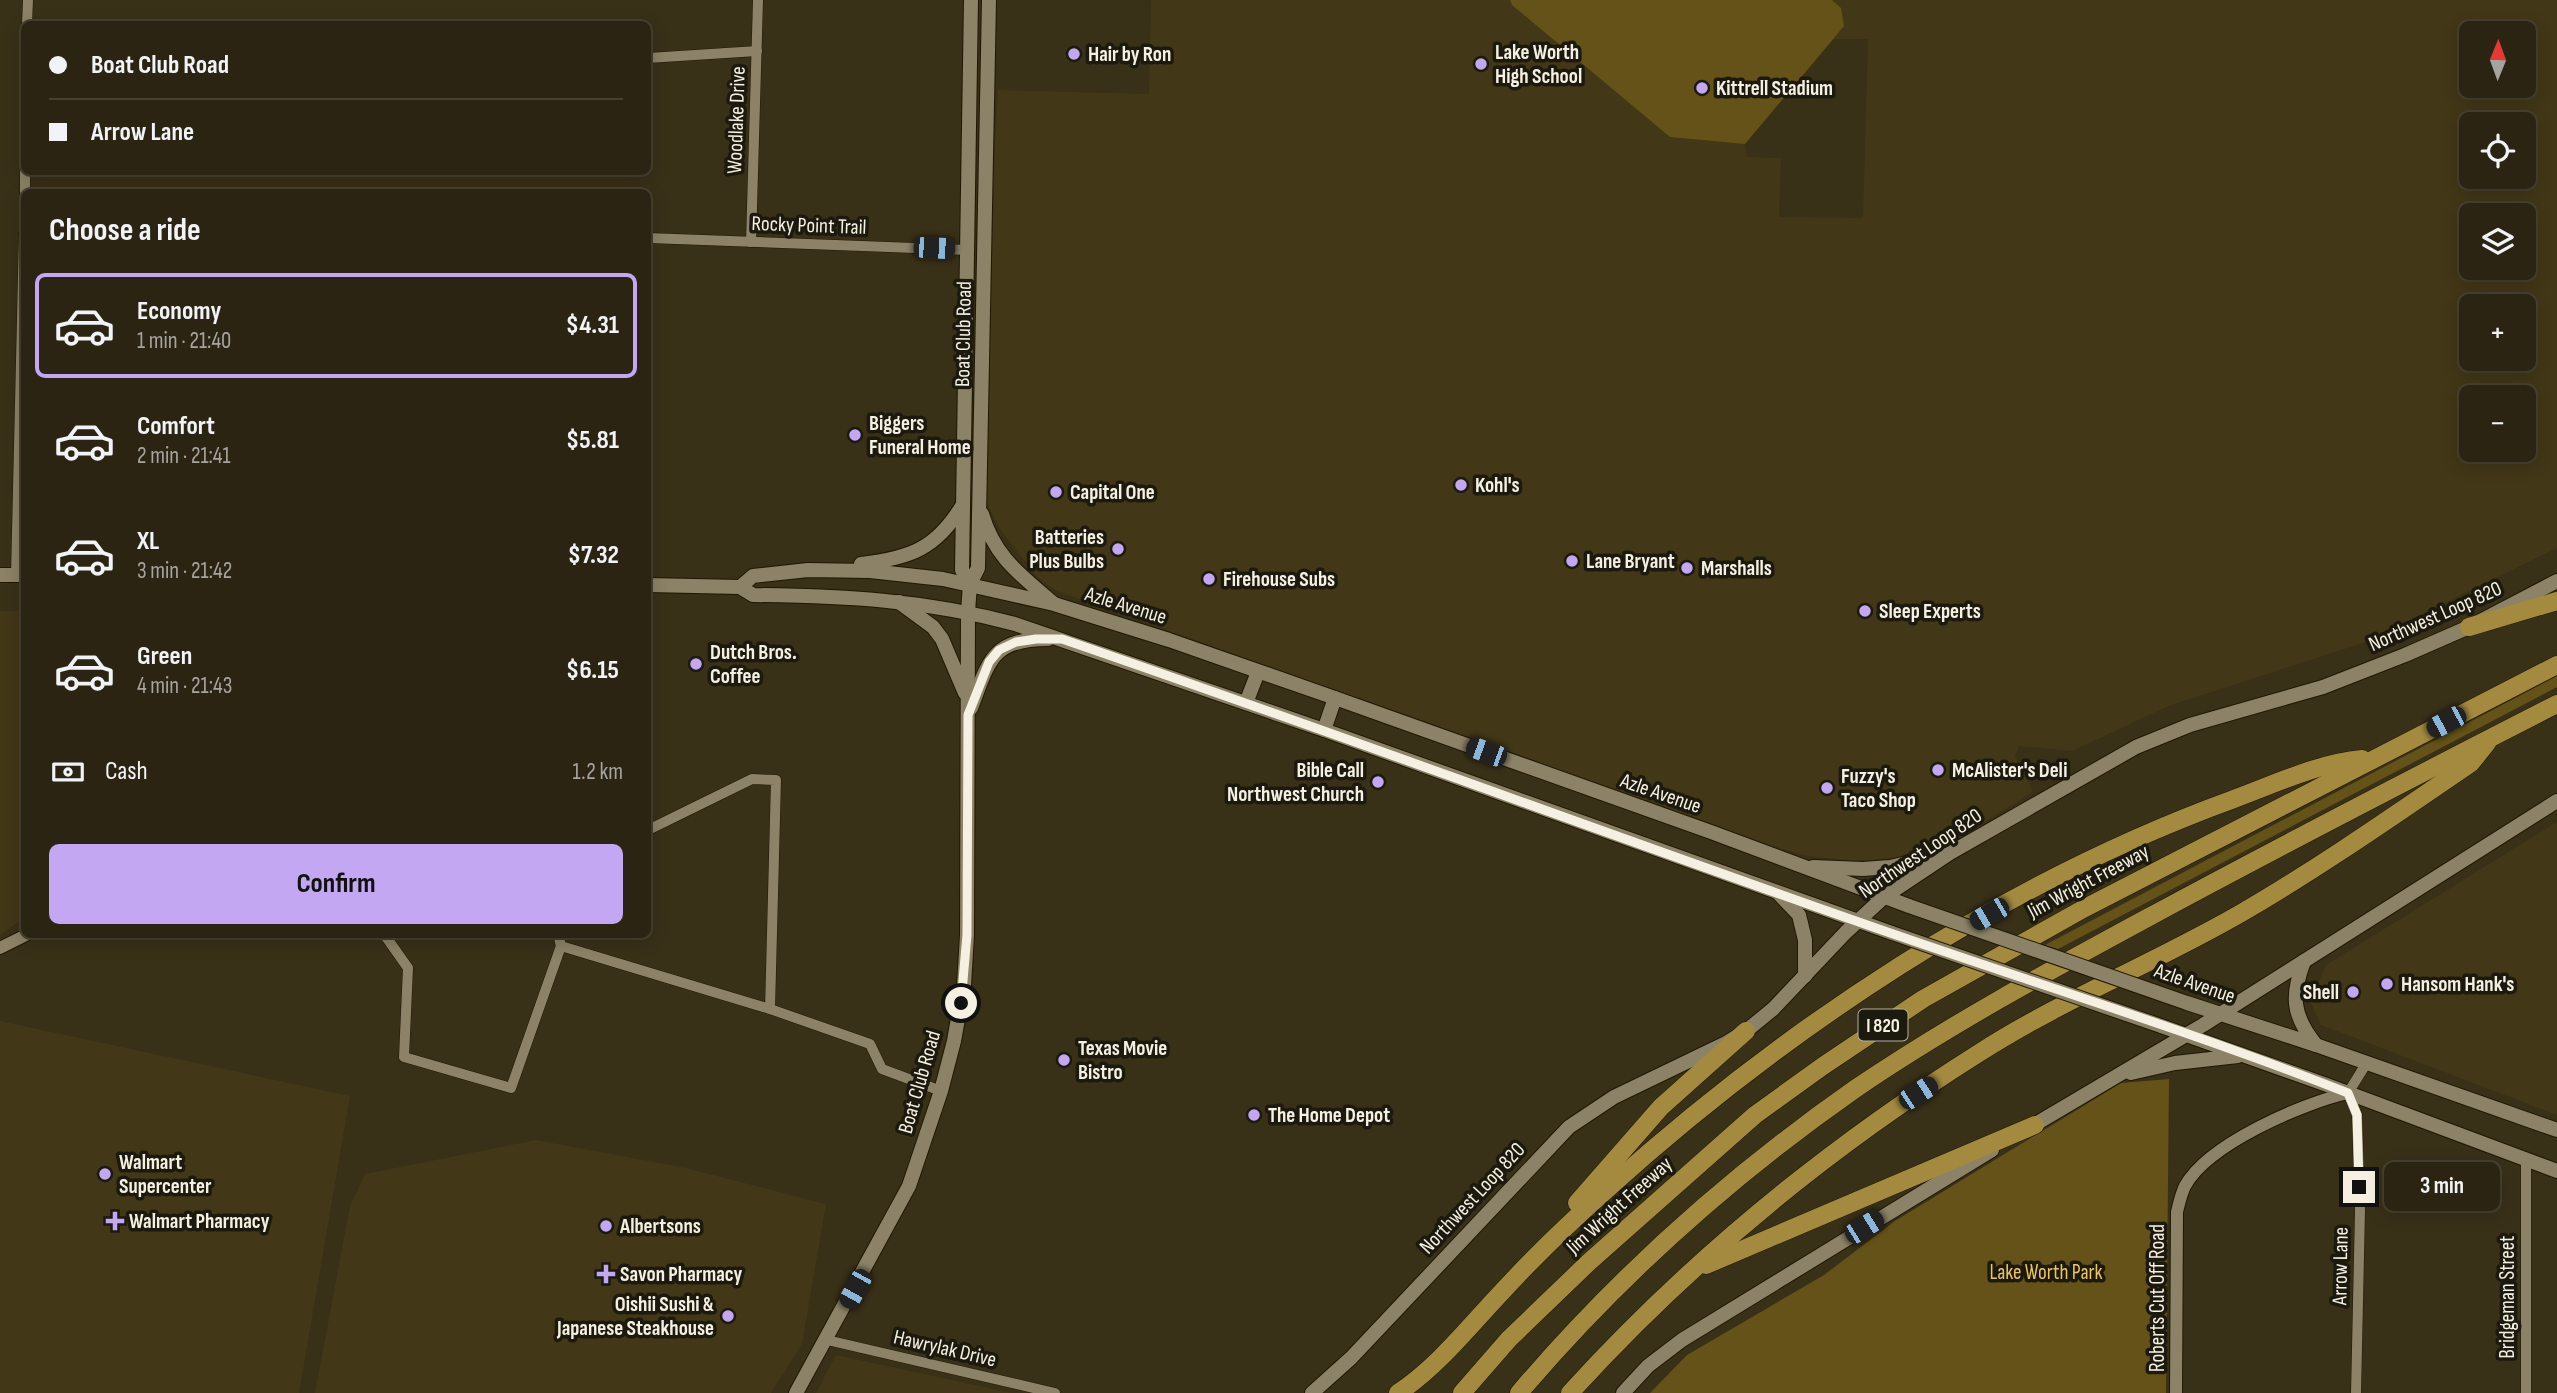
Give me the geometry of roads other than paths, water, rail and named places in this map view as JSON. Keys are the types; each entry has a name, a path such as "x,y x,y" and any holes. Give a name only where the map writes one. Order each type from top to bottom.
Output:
{"highway":[{"path":"2469,627 2557,601"},
{"name":"Jim Wright Freeway","path":"1462,1393 1508,1339 1589,1262 1755,1115 1923,999 2174,861 2557,664"},
{"name":"I 820","path":"1519,1393 1644,1261 1735,1180 1855,1090 2002,996 2277,848 2557,704"},
{"path":"1570,1393 1690,1272 1771,1202 1877,1120 1980,1052 2040,1017 2241,913 2330,859 2471,763 2491,738"},
{"path":"1534,1257 1672,1132 1747,1071 1879,979 2011,901 2096,857 2194,814 2326,766 2376,758"},
{"path":"1398,1393 1413,1386 1534,1257 1641,1128 1679,1089 1746,1031"},
{"path":"1690,1272 2035,1125"}],"main road":[{"name":"Boat Club Road","path":"970,584 962,570 971,0"},
{"name":"Boat Club Road","path":"796,1393 909,1186 941,1091 958,1021 967,946 968,612 970,584 978,568 989,0"},
{"path":"808,570 884,561 919,550 939,537 963,505"},
{"path":"980,505 991,540 998,552 1007,564 1054,604"},
{"name":"Azle Avenue","path":"740,587 753,576 808,570 918,574 1054,604 1148,633 1335,698 1909,906 2557,1130"},
{"path":"0,575 20,575"},
{"name":"Northwest Loop 820","path":"1312,1393 1351,1358 1569,1127 1614,1097 1746,1031 1773,1009 1884,897 1950,853 2136,747 2190,725 2323,687 2405,655 2469,627 2557,581"},
{"name":"Azle Avenue","path":"651,586 740,587 753,595 843,596 898,602 968,612 1062,639 1324,730 1857,922 2188,1034 2557,1171"},
{"name":"Azle Avenue","path":"898,602 933,627 942,639 964,691 968,715"},
{"name":"Azle Avenue","path":"968,715 989,662 999,650 1016,642 1062,639"},
{"path":"1246,703 1258,672"},
{"path":"1324,730 1335,698"},
{"path":"1623,1393 1648,1366 1682,1340 1883,1215 2188,1034 2557,801"},
{"path":"1799,866 1863,869 1890,867 1950,853"},
{"path":"1776,892 1800,915 1805,940 1805,976"},
{"path":"2304,961 2296,986 2295,1005 2304,1029 2316,1045"},
{"path":"2116,1077 2175,1063 2247,1055"},
{"path":"2526,1160 2557,1158"}],"street":[{"path":"27,21 28,0"},
{"name":"Woodlake Drive","path":"751,242 758,0"},
{"path":"651,58 757,51"},
{"name":"Rocky Point Trail","path":"651,238 968,250"},
{"path":"20,575 21,512"},
{"path":"651,829 752,779 776,780 770,1009"},
{"path":"0,948 21,937"},
{"path":"387,938 408,968 404,1057 511,1088 561,946 559,938"},
{"path":"561,946 770,1009 870,1044 882,1069 941,1091"},
{"path":"2348,1093 2366,1064"},
{"name":"Roberts Cut Off Road","path":"2176,1393 2177,1212 2185,1186 2203,1164 2227,1145 2321,1099 2348,1093"},
{"name":"Arrow Lane","path":"2348,1093 2357,1115 2360,1198 2356,1393"},
{"name":"Bridgeman Street","path":"2526,1160 2526,1393"},
{"name":"Hawrylak Drive","path":"827,1339 1055,1393"}],"place":[{"name":"Hair by Ron","path":"1074,54"},
{"name":"Lake Worth High School","path":"1481,64"},
{"name":"Kittrell Stadium","path":"1702,88"},
{"name":"Biggers Funeral Home","path":"855,435"},
{"name":"Kohl's","path":"1461,485"},
{"name":"Capital One","path":"1056,492"},
{"name":"Batteries Plus Bulbs","path":"1118,549"},
{"name":"Lane Bryant","path":"1572,561"},
{"name":"Marshalls","path":"1687,568"},
{"name":"Firehouse Subs","path":"1209,579"},
{"name":"Sleep Experts","path":"1865,611"},
{"name":"Dutch Bros. Coffee","path":"696,664"},
{"name":"McAlister's Deli","path":"1938,770"},
{"name":"Bible Call Northwest Church","path":"1378,782"},
{"name":"Fuzzy's Taco Shop","path":"1827,788"},
{"name":"Hansom Hank's","path":"2387,984"},
{"name":"Shell","path":"2353,992"},
{"name":"Texas Movie Bistro","path":"1064,1060"},
{"name":"The Home Depot","path":"1254,1115"},
{"name":"Walmart Supercenter","path":"105,1174"},
{"name":"Walmart Pharmacy","path":"115,1221"},
{"name":"Albertsons","path":"606,1226"},
{"name":"Savon Pharmacy","path":"606,1274"},
{"name":"Oishii Sushi & Japanese Steakhouse","path":"728,1316"}],"park label":[{"name":"Lake Worth Park","path":"2046,1272"}]}
